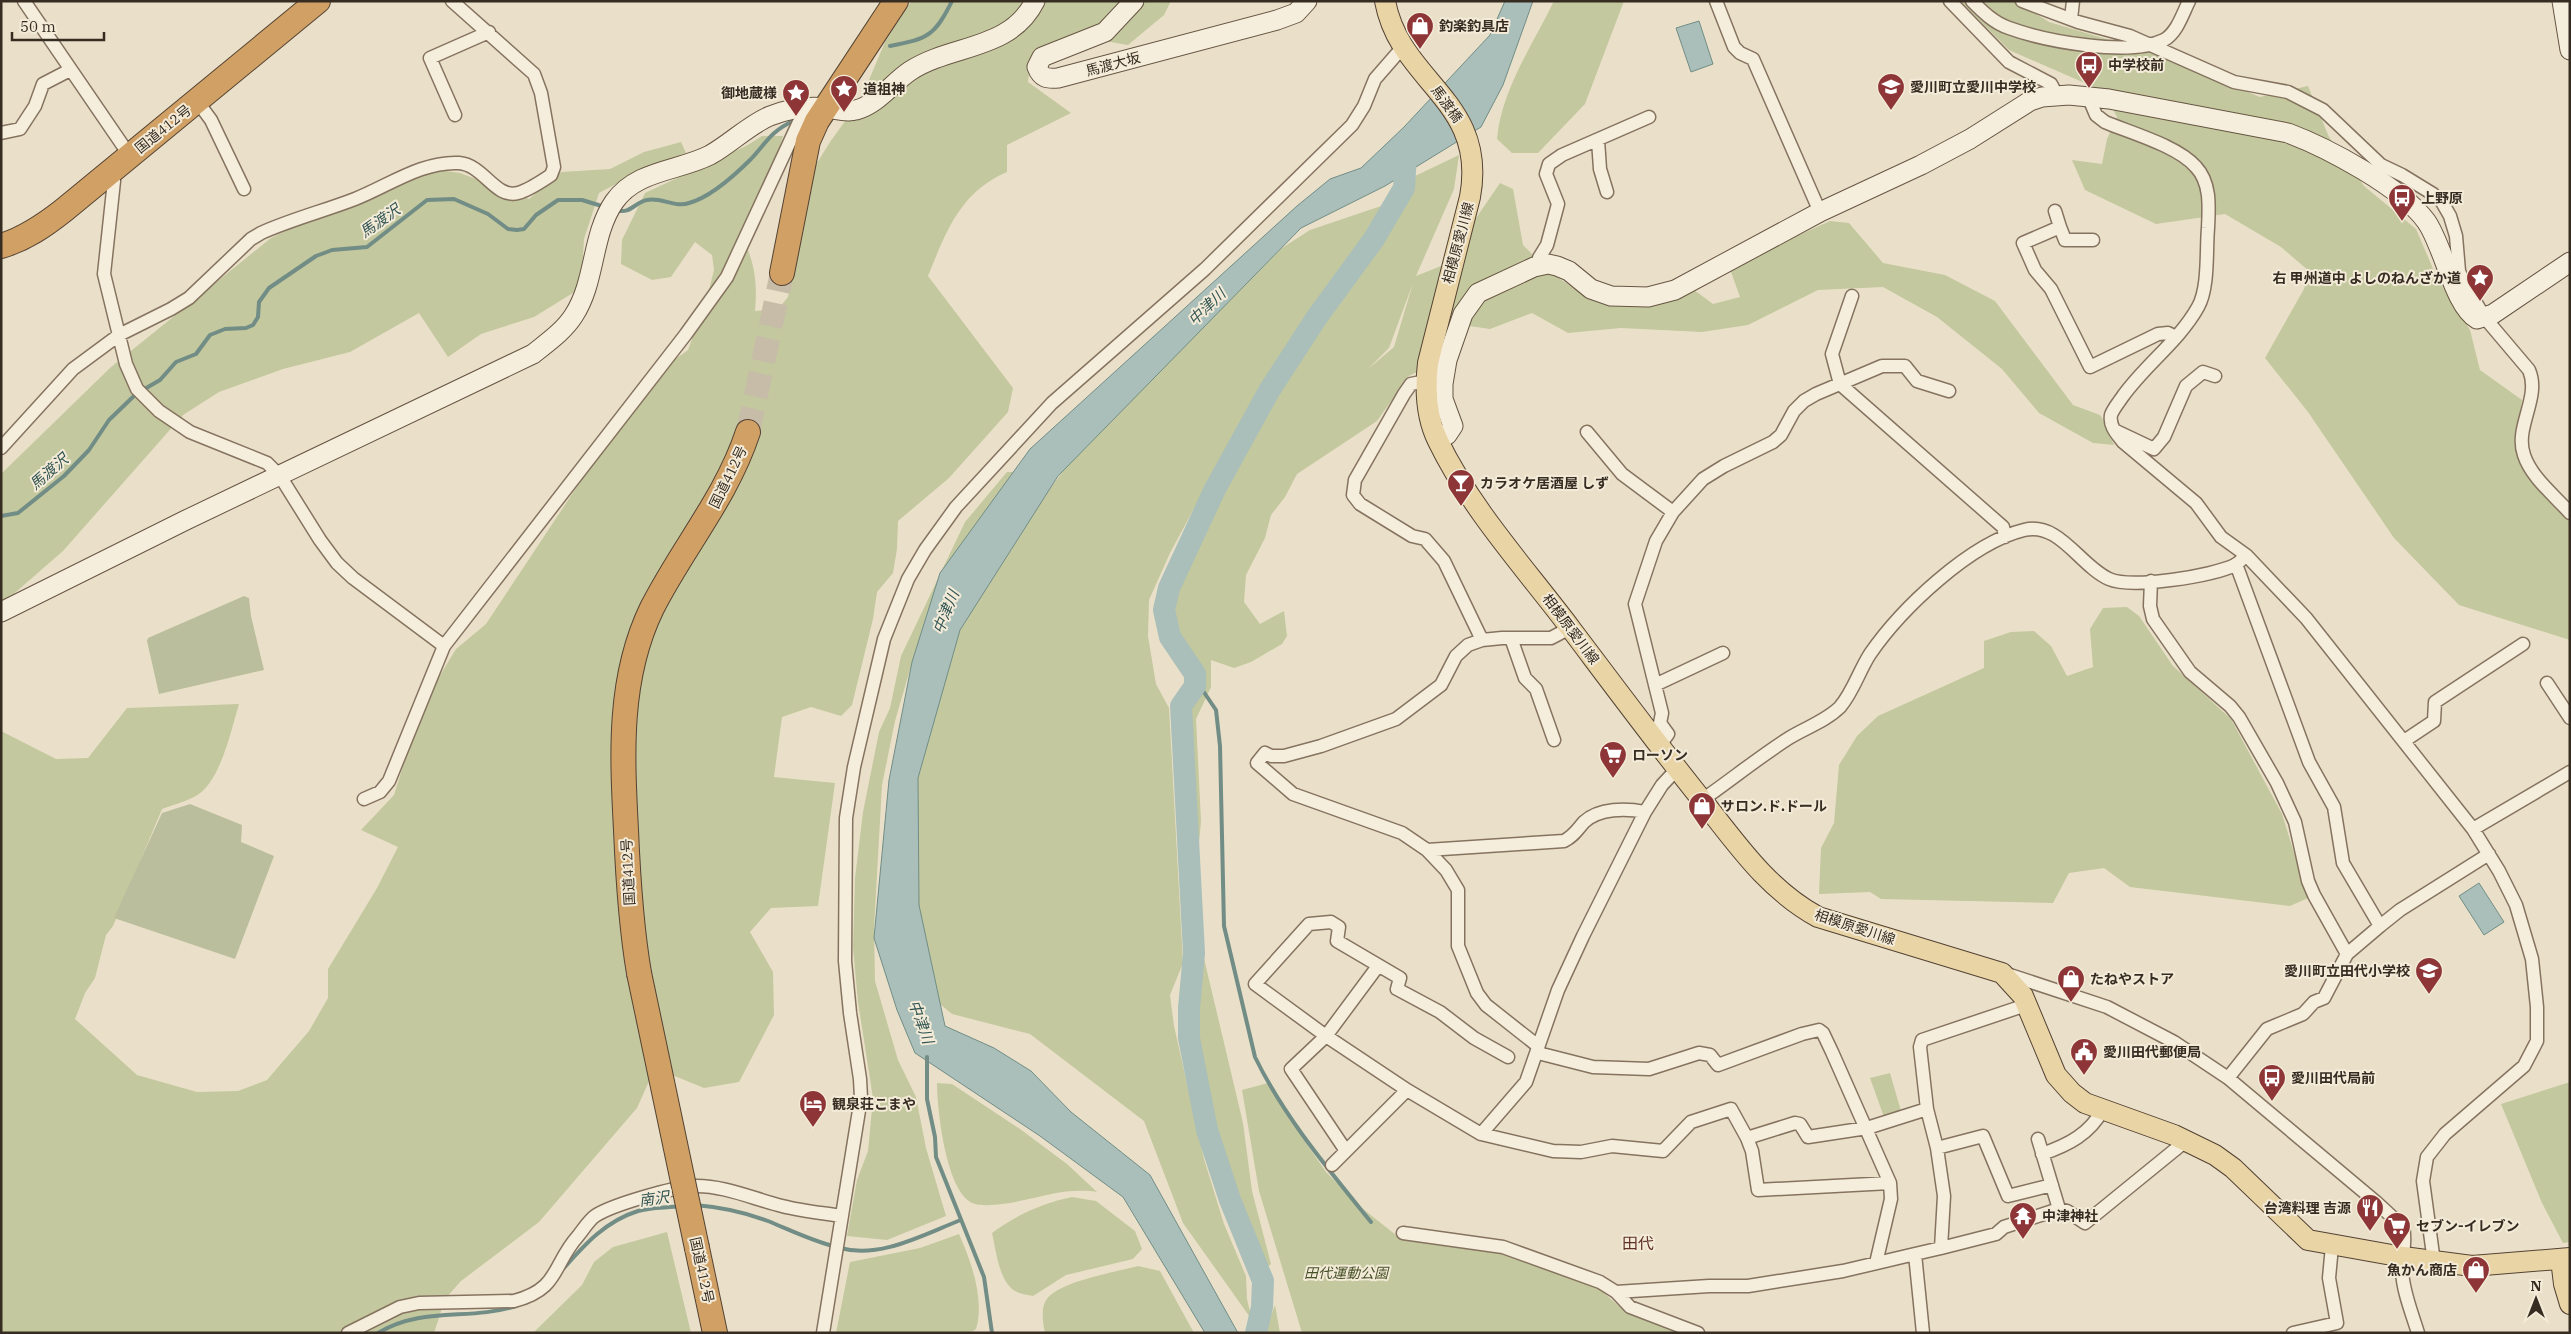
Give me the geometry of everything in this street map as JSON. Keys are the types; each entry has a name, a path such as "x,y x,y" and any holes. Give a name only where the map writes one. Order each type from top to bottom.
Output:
{"highway":[{"name":"国道412号","path":"1,246 19,240 43,226 197,102 318,1"},
{"path":"782,273 802,158 817,121 817,108 896,1"},
{"name":"国道412号","path":"715,1333 639,974 629,896 623,744 624,708 634,655 652,609 726,485 748,432"}],"main road":[{"path":"1385,1 1393,31 1407,54"},
{"name":"馬渡橋","path":"1407,54 1453,110 1465,130 1472,154"},
{"name":"相模原愛川線","path":"1472,154 1473,175 1470,197 1431,345 1426,381 1428,409 1437,439 1468,494 1677,769 1751,863 1771,884 1801,907 1818,917 2002,973 2017,987 2061,1082 2079,1099 2186,1140 2215,1155 2233,1168 2308,1240 2332,1246 2364,1249 2434,1262 2472,1266 2565,1259"},
{"path":"2565,1259 2564,1284 2570,1304"}],"street":[{"path":"24,1 130,156"},
{"path":"1,448 73,369 119,335 189,298 251,239 279,225 353,200 428,166 461,163 470,166 479,170 497,188 510,194 518,193 552,175 554,166 541,93 534,74 452,1"},
{"path":"1,612 533,354 557,335 574,315 585,292 602,226 615,200 633,184 648,176 708,156 769,116 790,110 817,108 849,112 866,106 911,70 922,64 989,41 1011,30 1026,17 1035,1"},
{"name":"馬渡大坂","path":"1134,1 1106,32 1042,57 1037,67 1039,73 1044,77 1058,78 1256,26 1296,13 1307,1"},
{"path":"1716,1 1734,47 1740,53 1753,59 1820,212"},
{"path":"1950,1 2009,62 2052,84 2057,95"},
{"path":"1972,1 1988,17 2003,25 2029,34 2089,47 2151,44 2166,39 2172,33 2189,1"},
{"path":"2022,1 2071,19 2151,44 2234,82 2277,88 2301,97 2323,110 2382,165 2402,174 2438,198 2446,209 2452,223 2463,281 2485,318 2529,370 2532,389 2522,436 2524,455 2533,473 2570,513"},
{"path":"2071,19 2073,1"},
{"path":"2562,1 2570,50"},
{"path":"455,115 428,53 488,32"},
{"path":"823,1333 861,1098 860,1073 850,1013 845,960 846,818 854,767 880,652 894,610 908,579 925,550 956,507 1052,403 1204,269 1352,125 1364,106 1375,78 1407,54"},
{"path":"1,133 20,129 35,106 43,84 70,70"},
{"path":"1437,439 1447,435 1453,426 1443,399 1443,384 1447,360 1467,306 1484,290 1541,265 1554,265 1564,269 1600,294 1623,297 1648,296 1681,287 1820,212 1921,165 1970,138 2030,101 2057,95 2088,96 2288,133 2313,142 2380,182 2414,208 2431,230 2454,285 2472,316 2477,319 2485,318 2570,262"},
{"path":"2088,96 2096,115 2105,122 2190,160 2197,167 2207,188 2209,213 2203,295 2199,306 2176,337 2136,378 2115,408 2111,415 2111,424 2114,431 2123,442 2196,503 2221,537 2246,555 2306,618 2473,829 2510,890 2527,940 2536,988 2537,1041 2524,1066 2445,1134 2428,1157 2423,1181 2434,1262"},
{"path":"197,102 211,120 244,189"},
{"path":"364,799 380,792 389,781 444,646 728,277 799,122 817,108"},
{"path":"1541,265 1540,258 1546,245 1558,204 1546,174 1549,164 1562,155 1649,117"},
{"path":"1598,140 1600,169 1607,192"},
{"path":"109,173 114,181 104,274 126,364 138,389 156,408 190,432 267,462 280,476 320,540 337,563 352,578 444,646"},
{"path":"2055,211 2064,240 2094,240"},
{"path":"2060,227 2023,243 2035,270 2052,288 2090,367 2158,334 2168,333 2176,337"},
{"path":"1852,296 1832,354 1840,384 2003,527 2005,537"},
{"path":"1660,745 1668,734 1660,723 1662,714 1635,604 1656,540 1673,512 1704,479 1724,466 1773,442 1782,435 1794,411 1804,401 1840,384 1882,366 1905,366 1917,381 1949,391"},
{"path":"2114,431 2123,432 2154,449 2164,437 2186,386 2203,372 2215,376"},
{"path":"1426,381 1411,384 1404,394 1355,480 1353,495 1360,504 1412,536 1425,539 1444,561 1482,640"},
{"path":"1587,432 1622,474 1673,512"},
{"path":"1702,800 1788,739 1829,716 1841,706 1870,654 1903,613 1946,574 1976,552 2005,537 2030,529 2048,531 2108,578 2120,582 2150,582 2201,576 2236,564 2246,555"},
{"path":"2236,564 2309,762 2326,781 2334,807 2343,863 2380,926"},
{"path":"2150,582 2150,606 2153,619 2190,672 2239,716 2277,783 2295,822 2308,881 2347,954"},
{"path":"1570,628 1550,638 1482,640 1464,647 1456,656 1441,685 1396,719 1321,746 1284,756 1271,756 1265,753 1257,763 1293,794 1402,833 1427,850 1446,870 1458,890 1458,946 1477,993 1486,1005 1542,1054 1593,1067 1649,1069 1699,1053 1710,1055 1718,1064 1802,1034 1819,1030 1823,1033 1890,1183 1891,1199 1876,1263"},
{"path":"1511,638 1525,678 1536,689 1554,740"},
{"path":"2404,740 2434,721 2435,702 2447,688 2487,661 2523,644"},
{"path":"1655,686 1706,666 1723,653"},
{"path":"2547,683 2570,718"},
{"path":"1481,1134 1521,1090 1538,1049 1558,990 1645,812 1662,785 1677,769"},
{"path":"2473,829 2570,772"},
{"path":"1427,850 1564,841 1574,836 1584,822 1594,815 1627,808 1645,812"},
{"path":"2228,1078 2267,1029 2303,1014 2314,1002 2324,998 2347,954 2380,926 2488,854"},
{"path":"1508,1057 1474,1038 1440,1012 1397,989 1400,978 1337,941 1338,927 1331,922 1309,924 1255,984 1326,1036 1407,1090 1481,1134 1553,1151 1581,1152 1612,1146 1664,1151 1691,1122 1731,1109 1752,1151 1758,1190 1890,1183"},
{"path":"1346,1151 1291,1069 1326,1036 1378,966"},
{"path":"2002,973 2090,1000 2120,1013 2174,1042 2228,1078 2400,1223 2405,1239 2402,1278 2418,1333"},
{"path":"1940,1248 1944,1196 1927,1108 1920,1050 1922,1040 2026,1004"},
{"path":"1332,1165 1407,1090"},
{"path":"1747,1138 1795,1123 1800,1124 1808,1137 1867,1128 1927,1108"},
{"path":"2042,1154 2078,1139 2099,1117 2103,1109"},
{"path":"1936,1148 1983,1136 2008,1196 2052,1186"},
{"path":"2038,1140 2059,1209"},
{"path":"1616,1292 1709,1286 1748,1286 1843,1272 1996,1234 2004,1227 2059,1209 2067,1211 2085,1223 2186,1140"},
{"path":"348,1333 400,1308 419,1303 514,1301 527,1298 544,1288 550,1281 575,1239 595,1216 669,1191 694,1186 725,1190 842,1222"},
{"path":"1403,1233 1503,1247 1600,1282 1616,1292 1630,1307 1698,1333"},
{"path":"2293,1333 2337,1323 2329,1278 2332,1246"},
{"path":"1915,1254 1923,1333"}],"green space":[{"path":"911,1 1171,1 1164,15 1128,45 1087,38 1060,43 1031,55 1028,82 1071,113 1007,145 1007,172 977,190 966,202 941,244 928,276 1013,388 1008,412 949,478 898,521 897,549 893,573 877,592 873,619 852,705 841,716 811,707 782,717 774,777 835,783 818,906 771,908 750,932 773,972 774,1015 739,1082 704,1088 655,1068 637,1108 539,1222 461,1281 445,1299 434,1333 1,1333 1,731 56,759 88,758 127,708 239,704 223,756 211,781 203,791 194,797 162,809 113,926 106,935 95,978 85,993 75,1019 137,1075 197,1092 238,1091 267,1080 309,1031 328,998 328,969 377,888 398,847 361,830 394,795 422,705 456,649 486,624 649,378 688,350 707,298 714,270 712,255 695,242 671,277 652,280 621,264 622,240 645,193 746,146 762,136 783,136 748,250 755,280 755,311 778,309 788,297 792,279 794,237 804,184 830,142 861,99 885,42"},
{"path":"1554,1 1624,1 1585,104 1538,153 1512,153 1497,139 1500,121 1519,68"},
{"path":"1960,1 2016,1 2049,22 2150,52 2260,97 2308,86 2329,137 2364,186 2416,229 2437,278 2470,330 2480,370 2522,400 2516,447 2547,500 2570,509 2570,640 2459,605 2394,538 2308,412 2265,358 2304,289 2309,271 2281,247 2225,214 2156,224 2085,190 2072,160 2102,164 2107,139 2117,117 2103,91 2009,50"},
{"path":"681,142 686,153 650,166 599,193 584,239 581,288 534,317 481,334 448,357 419,313 350,352 283,369 219,392 183,415 63,551 1,605 1,474 111,367 271,238 364,193 411,166 460,173 529,199 561,172 610,169 644,152"},
{"path":"1459,155 1454,189 1416,276 1461,258 1472,224 1500,183 1513,189 1523,245 1550,272 1588,298 1694,290 1713,304 1740,297 1730,269 1739,262 1830,221 1849,223 1883,263 1945,275 1995,301 2073,405 2100,415 2114,445 2093,443 2039,413 2002,369 1937,317 1883,287 1818,290 1748,325 1702,332 1621,328 1568,333 1532,313 1490,329 1449,323 1425,336 1417,372 1409,376 1377,421 1297,474 1285,497 1271,515 1265,538 1246,575 1244,602 1260,624 1284,611 1287,636 1282,644 1251,662 1234,668 1211,660 1211,687 1196,719 1201,821 1198,854 1192,853 1187,719 1193,703 1205,684 1195,658 1172,620 1184,562 1264,408 1308,337 1372,249 1415,176","holes":["1413,283 1394,347 1368,369 1389,348"]},
{"path":"1381,206 1363,243 1341,275 1297,329 1260,386 1170,553 1149,600 1148,636 1156,684 1169,708 1183,963 1170,995 1174,1026 1204,1159 1224,1224 1246,1276 1247,1299 1252,1320 1183,1223 1144,1121 1030,1034 952,1014 935,1000 921,934 915,852 918,772 936,691 978,585 1076,454 1282,248 1310,230"},
{"path":"1007,472 1018,472 932,611 916,649 895,721 882,785 874,928 875,981 898,1060 916,1097 926,1148 946,1216 887,1240 847,1236 857,1180 868,1151 873,1098 858,1002 853,948 855,878 863,812 879,732 890,708 901,656 965,522"},
{"path":"244,596 249,598 251,616 264,670 159,694 147,641 148,638"},
{"path":"2127,607 2139,616 2173,666 2231,719 2282,814 2308,898 2290,906 2130,887 2104,868 2069,873 2053,903 1881,899 1870,892 1819,894 1821,848 1834,823 1839,765 1857,736 1878,716 1984,668 1984,641 2011,632 2034,631 2051,646 2067,676 2093,667 2090,629 2103,608"},
{"path":"190,804 242,825 241,842 274,856 235,959 114,918 162,813"},
{"path":"1198,933 1243,1123 1252,1191 1271,1264 1264,1270 1246,1231 1234,1197 1208,1100 1194,1032"},
{"path":"1890,1073 1901,1111 1884,1117 1870,1078"},
{"path":"2570,1082 2570,1242 2563,1243 2542,1203 2501,1104"},
{"path":"937,1083 952,1084 1020,1129 1067,1164 1097,1192 1072,1191 988,1205 975,1204 965,1198 950,1169 945,1150 941,1130"},
{"name":"田代運動公園","path":"1268,1083 1290,1120 1326,1172 1358,1205 1401,1239 1502,1252 1594,1284 1622,1309 1683,1333 1302,1333 1259,1191 1242,1090"},
{"path":"1072,1197 1096,1201 1135,1231 1142,1249 1133,1259 1066,1275 1033,1296 1017,1292 1006,1282 1002,1274 992,1233 1030,1210"},
{"path":"667,1232 691,1333 533,1333 582,1285 594,1262 613,1247"},
{"path":"959,1234 972,1268 978,1293 979,1306 976,1329 970,1333 836,1333 850,1262 920,1248"},
{"path":"1138,1266 1160,1271 1194,1333 1045,1333 1043,1309 1045,1302 1051,1295 1073,1283"},
{"path":"1275,1305 1280,1333 1265,1333"}],"water":[{"name":"中津川","path":"1505,1 1533,1 1503,85 1481,127 1385,186 1301,228 1058,476 960,630 918,778 919,905 945,1026 994,1048 1031,1071 1071,1112 1150,1175 1238,1333 1205,1333 1123,1197 1040,1136 915,1053 897,1010 874,938 889,780 912,662 940,573 1030,449 1297,206 1330,179 1361,168 1404,127 1490,35"},
{"path":"1699,21 1713,64 1691,72 1676,28"},
{"path":"2479,883 2504,922 2484,935 2459,896"}],"waterway":[{"name":"馬渡沢","path":"890,46 913,41 929,34 940,22 952,1"},
{"name":"馬渡沢","path":"616,210 629,210 643,201 652,199 684,204 706,196 738,172 774,133 793,121"},
{"path":"1256,1333 1262,1307 1263,1281 1230,1200 1207,1130 1189,1038 1189,1008 1194,953 1181,706 1195,686 1195,674 1170,637 1164,610 1169,588 1215,489 1269,391 1317,317 1374,239 1404,188 1406,155"},
{"name":"馬渡沢","path":"1,516 18,513 64,476 89,450 109,420 136,394 160,380 176,362 196,354 210,335 225,329 246,328 253,325 258,317 259,302 269,288 316,256 332,250 367,247 427,200 454,199 488,214 508,229 517,230 524,229 536,215 558,200 582,200 605,207"},
{"path":"1195,679 1216,710 1220,746 1224,926 1255,1057 1293,1122 1323,1163 1371,1222"},
{"path":"927,1057 927,1099 935,1137 936,1157 984,1277 992,1333"},
{"name":"南沢","path":"695,1205 750,1215 833,1246"},
{"name":"南沢","path":"564,1268 597,1234 626,1215 653,1208 681,1206"},
{"name":"南沢","path":"840,1248 855,1251 887,1248 961,1220"},
{"name":"南沢","path":"378,1333 412,1320 481,1313 516,1306"}],"tunnel":[{"path":"748,432 782,273"}],"place":[{"name":"釣楽釣具店","path":"1420,50"},
{"name":"中学校前","path":"2089,89"},
{"name":"愛川町立愛川中学校","path":"1891,111"},
{"name":"道祖神","path":"844,113"},
{"name":"御地蔵様","path":"796,117"},
{"name":"上野原","path":"2402,222"},
{"name":"右 甲州道中 よしのねんざか道","path":"2480,302"},
{"name":"カラオケ居酒屋 しず","path":"1461,507"},
{"name":"ローソン","path":"1613,779"},
{"name":"サロン.ド.ドール","path":"1702,830"},
{"name":"愛川町立田代小学校","path":"2429,995"},
{"name":"たねやストア","path":"2071,1003"},
{"name":"愛川田代郵便局","path":"2084,1076"},
{"name":"愛川田代局前","path":"2272,1102"},
{"name":"観泉荘こまや","path":"813,1128"},
{"name":"台湾料理 吉源","path":"2370,1232"},
{"name":"中津神社","path":"2023,1240"},
{"name":"セブン-イレブン","path":"2397,1250"},
{"name":"魚かん商店","path":"2476,1294"}],"district":[{"name":"田代","path":"1638,1243"}]}
